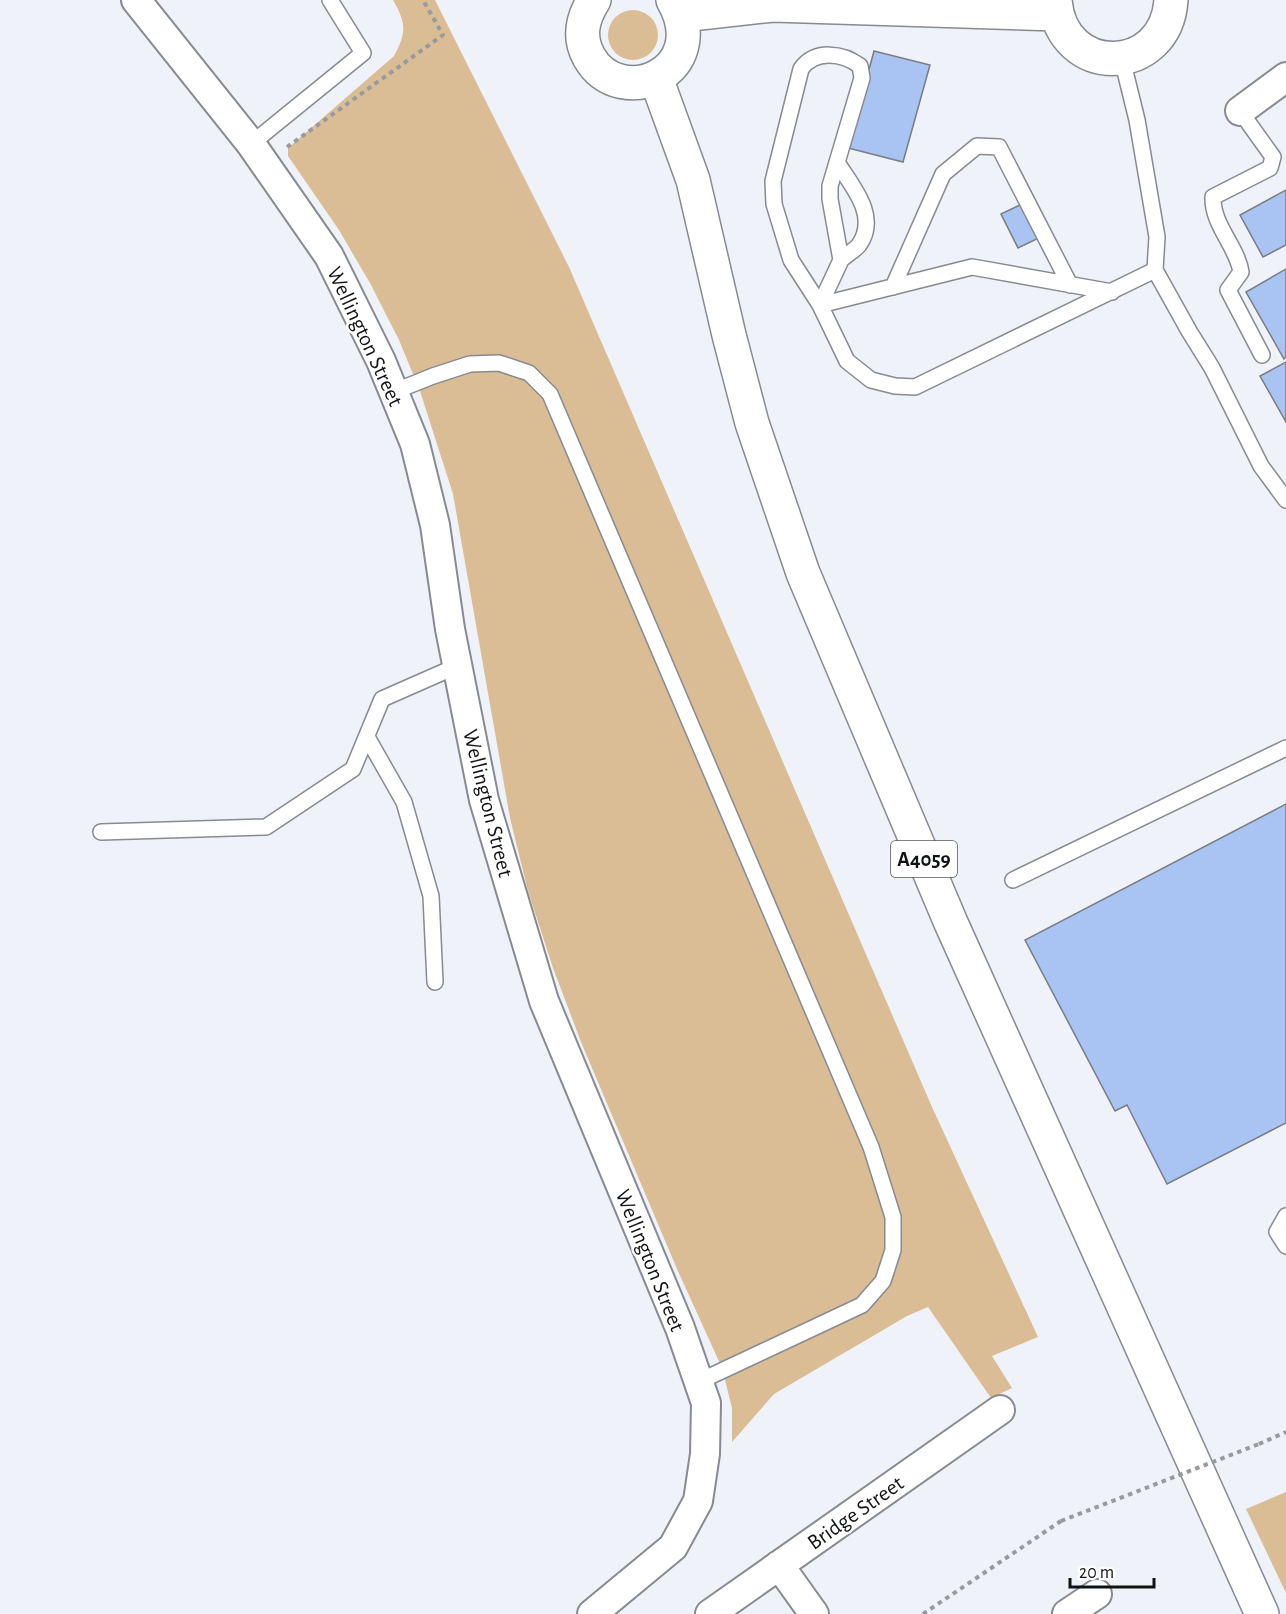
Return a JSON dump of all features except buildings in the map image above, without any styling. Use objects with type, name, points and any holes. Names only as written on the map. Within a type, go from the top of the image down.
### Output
[{"type":"main road","points":[[594,0],[586,14],[582,31],[585,48],[593,63],[606,75],[622,82],[640,83],[656,78],[669,69],[678,58],[685,29],[677,7],[773,5],[1055,7],[1063,32],[1076,46],[1099,58],[1122,59],[1149,46],[1162,32],[1170,14],[1171,0]]},
{"type":"main road","name":"A4059","points":[[656,78],[693,180],[752,423],[803,573],[951,923],[1262,1614]]},
{"type":"street","name":"Wellington Street","points":[[136,0],[258,153],[328,255],[381,361],[415,444],[435,525],[450,629],[484,800],[544,1001],[680,1328],[706,1403],[705,1454],[698,1501],[673,1546],[592,1614]]},
{"type":"street","points":[[1240,111],[1286,76]]},
{"type":"street","name":"Bridge Street","points":[[710,1614],[1000,1410]]},
{"type":"street","points":[[779,1565],[814,1614]]},
{"type":"street","points":[[1067,1614],[1097,1594]]},
{"type":"lane","points":[[258,153],[363,53],[330,0]]},
{"type":"lane","points":[[841,260],[830,199],[830,186],[862,78],[860,66],[850,58],[834,55],[816,57],[806,61],[801,69],[773,182],[774,204],[791,260],[820,305],[847,362],[871,380],[895,386],[915,387],[1155,270]]},
{"type":"lane","points":[[1122,59],[1137,120],[1157,237],[1155,270],[1212,368],[1261,466],[1286,500]]},
{"type":"lane","points":[[1240,111],[1273,157],[1269,168],[1212,197],[1212,208],[1239,260],[1241,272],[1228,290],[1262,355]]},
{"type":"lane","points":[[893,287],[943,174],[977,146],[999,147],[1070,285]]},
{"type":"lane","points":[[820,305],[841,260],[859,245],[867,227],[866,214],[857,194],[838,164]]},
{"type":"lane","points":[[820,305],[972,267],[1112,292]]},
{"type":"lane","points":[[393,392],[470,364],[499,363],[529,373],[550,394],[871,1147],[885,1185],[893,1217],[893,1250],[883,1281],[861,1305],[698,1382]]},
{"type":"lane","points":[[101,832],[266,827],[353,769],[382,699],[458,666]]},
{"type":"lane","points":[[366,737],[404,802],[431,896],[435,982]]},
{"type":"lane","points":[[1012,880],[1286,748]]},
{"type":"lane","points":[[1286,1216],[1277,1232],[1286,1245]]},
{"type":"path","points":[[258,153],[443,35],[423,0]]},
{"type":"path","points":[[923,1614],[1060,1521],[1286,1432]]},
{"type":"shaded area","points":[[393,0],[435,0],[569,267],[932,1107],[1038,1337],[992,1356],[1012,1388],[991,1398],[928,1307],[907,1316],[774,1394],[732,1442],[732,1408],[722,1368],[677,1269],[581,1042],[553,968],[528,891],[510,818],[453,494],[420,391],[399,340],[371,285],[339,230],[288,156],[288,148],[394,56],[403,34],[403,28]]},
{"type":"shaded area","points":[[633,10],[647,14],[654,21],[658,35],[654,49],[647,56],[633,60],[619,56],[612,49],[608,35],[612,21],[619,14]]},
{"type":"shaded area","points":[[1286,1492],[1286,1593],[1246,1509]]}]
